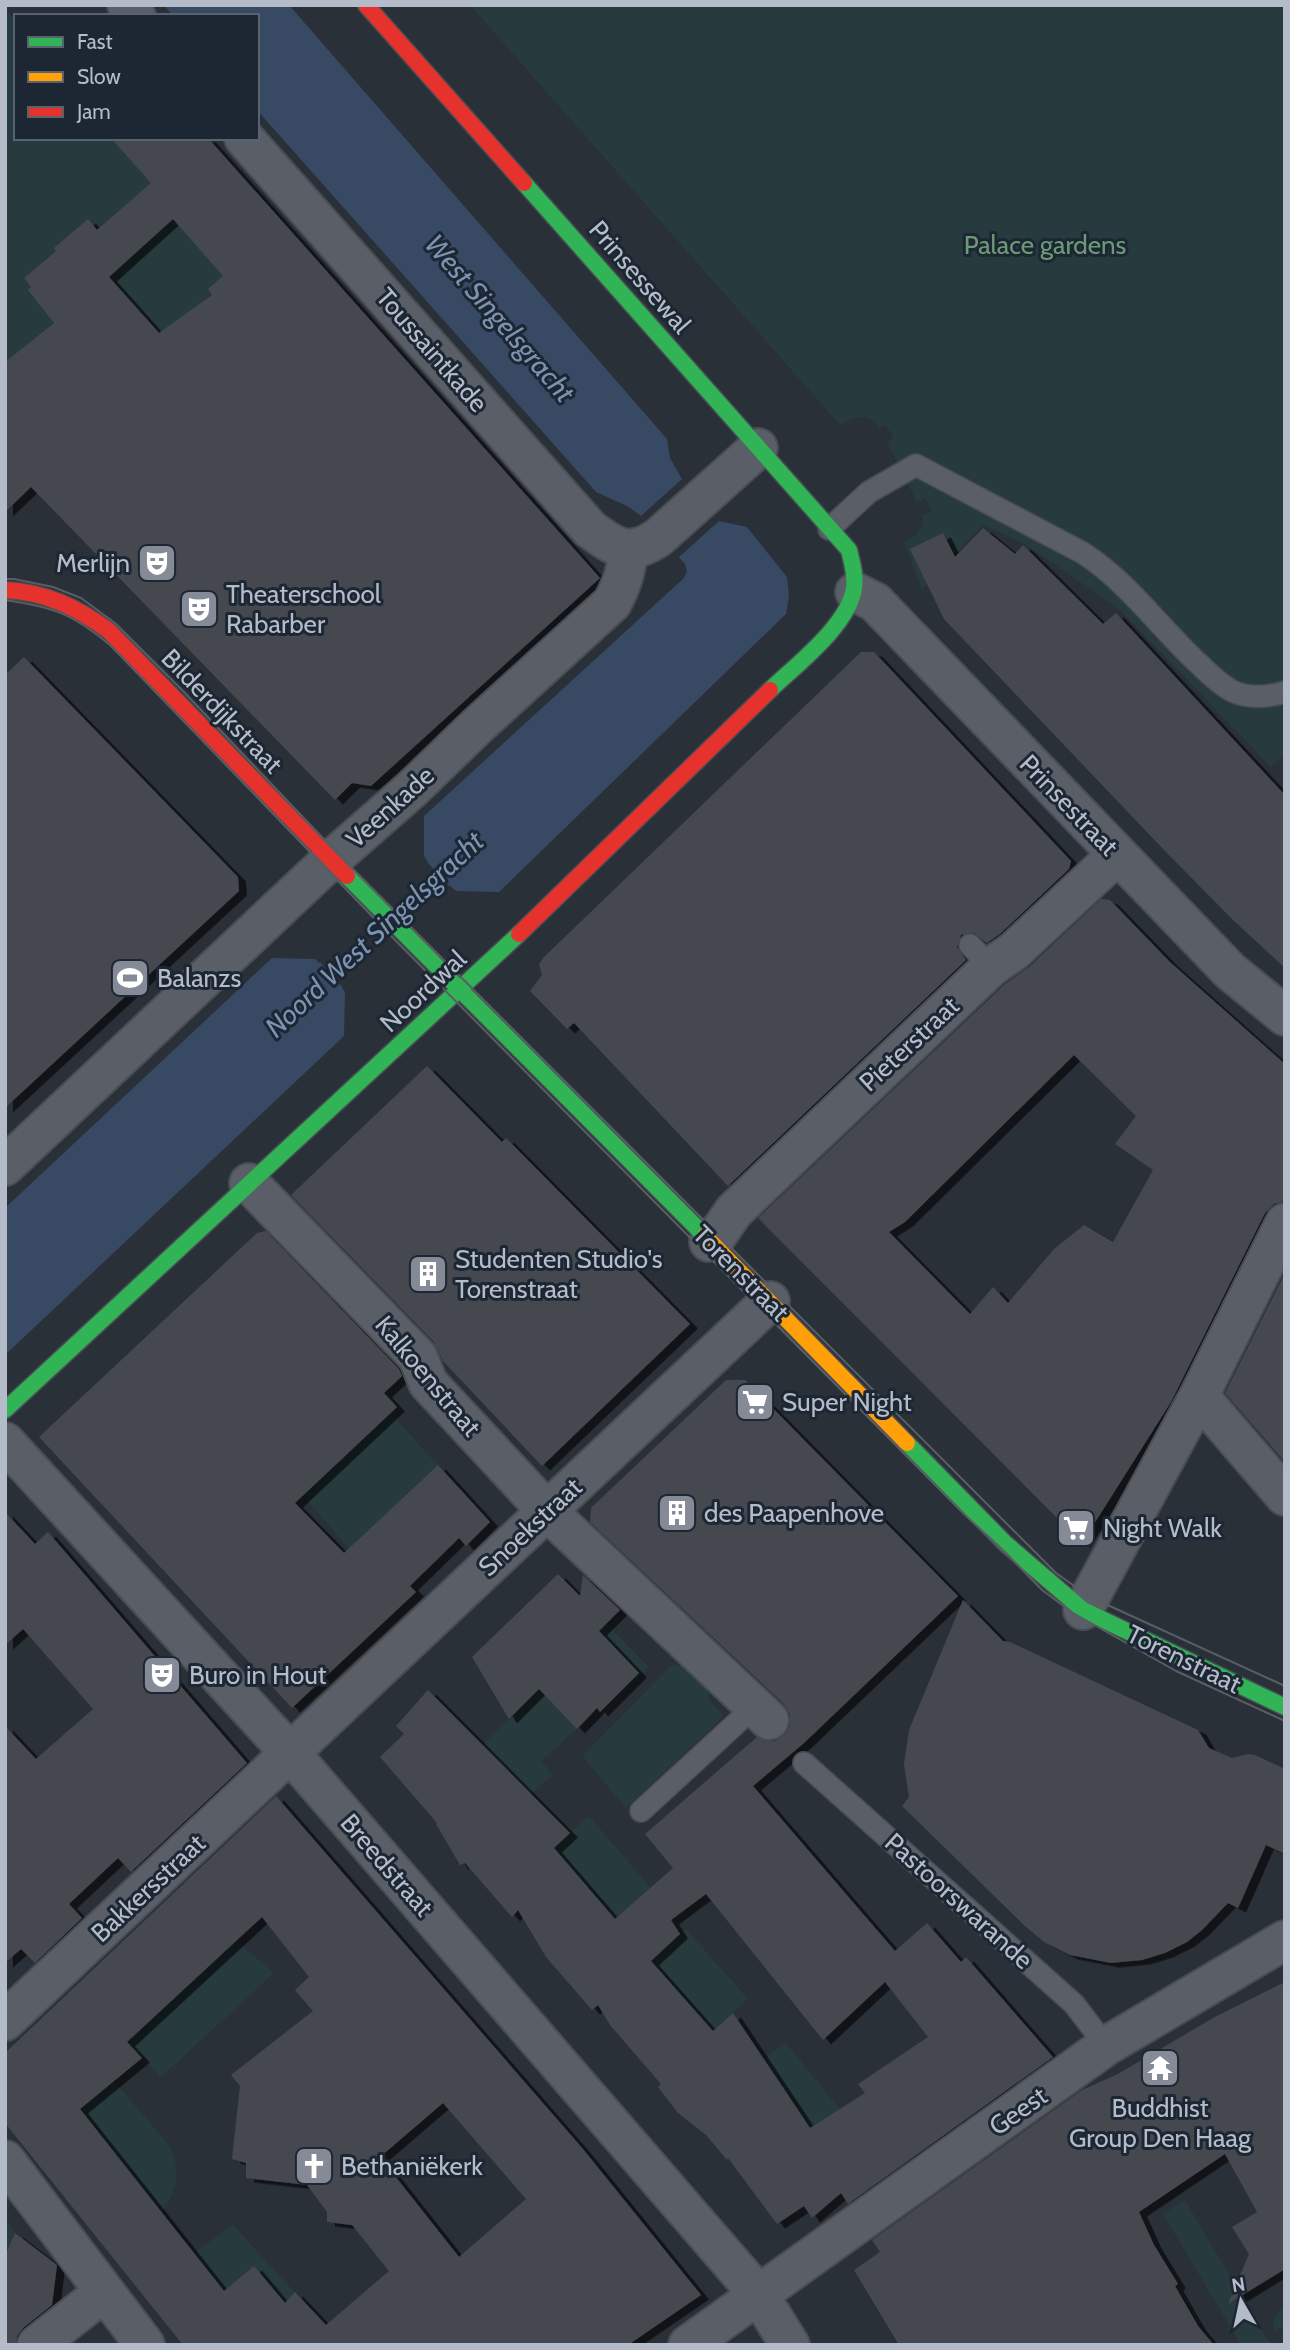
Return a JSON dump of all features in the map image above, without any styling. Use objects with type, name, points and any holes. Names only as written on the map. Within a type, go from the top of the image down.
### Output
[{"type":"street","name":"Prinsessewal","points":[[366,5],[849,550],[855,573],[855,592]]},
{"type":"street","name":"Toussaintkade","points":[[246,140],[590,529],[610,544],[643,543]]},
{"type":"street","points":[[643,543],[700,499],[758,448]]},
{"type":"street","name":"Veenkade","points":[[5,1166],[342,850],[412,789],[612,603],[622,585],[627,568],[643,543]]},
{"type":"street","name":"Bilderdijkstraat","points":[[5,590],[21,590],[61,601],[85,612],[108,630],[342,850],[379,907],[403,932]]},
{"type":"street","name":"Prinsestraat","points":[[855,592],[875,602],[1230,971],[1285,1016]]},
{"type":"street","name":"Noordwal","points":[[5,1410],[461,989],[818,644],[845,611],[855,592]]},
{"type":"street","name":"Pieterstraat","points":[[709,1242],[734,1211],[981,956],[1014,951],[1117,855]]},
{"type":"street","name":"Torenstraat","points":[[403,932],[770,1301],[1005,1543],[1083,1610],[1285,1707]]},
{"type":"street","name":"Kalkoenstraat","points":[[249,1183],[418,1357],[428,1383],[547,1511]]},
{"type":"street","points":[[1083,1610],[1202,1389],[1285,1223]]},
{"type":"street","name":"Snoekstraat","points":[[291,1754],[770,1301]]},
{"type":"street","points":[[1202,1389],[1285,1496]]},
{"type":"street","name":"Breedstraat","points":[[5,1442],[291,1754],[760,2295],[790,2345]]},
{"type":"street","points":[[547,1511],[762,1713]]},
{"type":"street","name":"Bakkersstraat","points":[[5,2021],[291,1754]]},
{"type":"street","name":"Geest","points":[[688,2345],[1107,2046],[1285,1940]]},
{"type":"street","points":[[5,2160],[145,2345]]},
{"type":"street","points":[[37,2345],[104,2292]]},
{"type":"lane","points":[[829,529],[869,492],[916,465],[1103,565],[1189,655],[1234,692],[1256,697],[1285,692]]},
{"type":"lane","points":[[641,1811],[762,1713]]},
{"type":"lane","name":"Pastoorswarande","points":[[804,1763],[1074,2004],[1107,2046]]},
{"type":"green space","name":"Palace gardens","points":[[470,5],[1285,5],[1285,754],[1271,767],[1118,608],[1023,543],[983,525],[922,590],[904,541],[915,536],[923,525],[922,516],[932,511],[925,498],[917,502],[887,442],[893,438],[886,425],[880,428],[871,420],[861,417],[840,425]]},
{"type":"green space","points":[[5,8],[14,18],[14,140],[123,140],[238,269],[142,352],[51,255],[24,278],[54,322],[5,362]]},
{"type":"green space","points":[[390,1413],[438,1465],[349,1548],[303,1496]]},
{"type":"green space","points":[[607,1624],[649,1667],[620,1696],[578,1653]]},
{"type":"green space","points":[[672,1665],[689,1666],[708,1685],[709,1699],[724,1716],[626,1808],[582,1756]]},
{"type":"green space","points":[[546,1684],[577,1729],[541,1761],[553,1775],[518,1805],[491,1775],[502,1764],[483,1744]]},
{"type":"green space","points":[[589,1816],[651,1888],[615,1919],[554,1848]]},
{"type":"green space","points":[[686,1929],[748,1999],[713,2031],[651,1961]]},
{"type":"green space","points":[[236,1941],[274,1973],[161,2077],[127,2042]]},
{"type":"green space","points":[[785,2042],[840,2109],[811,2128],[794,2104],[748,2072]]},
{"type":"green space","points":[[35,2053],[105,2071],[169,2145],[175,2163],[176,2180],[172,2196],[162,2212]]},
{"type":"green space","points":[[1185,2200],[1271,2345],[1241,2345],[1163,2214]]},
{"type":"green space","points":[[5,2216],[16,2236],[12,2247],[5,2252]]},
{"type":"green space","points":[[233,2225],[343,2345],[265,2345],[194,2253]]},
{"type":"green space","points":[[1285,2307],[1285,2325],[1274,2331],[1275,2317]]},
{"type":"water","points":[[164,5],[289,5],[667,439],[670,458],[682,479],[719,521],[747,527],[787,577],[789,596],[786,614],[499,892],[456,891],[450,886],[342,988],[345,992],[344,1036],[5,1355],[5,1208],[272,958],[315,959],[319,963],[428,862],[424,856],[424,816],[684,578],[687,571],[685,564],[641,516],[629,507],[596,492],[259,112],[259,14],[171,14]]},
{"type":"pier","points":[[682,479],[719,521],[678,558],[641,516]]},
{"type":"pier","points":[[427,862],[451,888],[343,988],[320,962]]},
{"type":"building","points":[[113,140],[210,140],[600,578],[371,786],[352,783],[335,800],[31,487],[5,512],[5,362],[54,323],[28,290],[31,287],[24,278],[88,219],[97,230],[151,183]],"holes":[[[173,219],[223,276],[208,289],[212,295],[159,333],[109,277]]]},
{"type":"building","points":[[983,528],[1015,554],[1023,545],[1103,624],[1116,613],[1285,795],[1285,968],[1165,851],[944,619],[910,549],[943,533],[955,557]]},
{"type":"building","points":[[861,652],[874,652],[1071,861],[1069,869],[987,943],[974,933],[961,935],[957,947],[966,960],[728,1186],[574,1023],[567,1029],[530,991],[542,975],[539,964],[544,957]]},
{"type":"building","points":[[24,657],[238,877],[239,891],[5,1108],[5,675]]},
{"type":"building","points":[[1101,899],[1110,900],[1170,962],[1285,1064],[1285,1201],[1274,1204],[1265,1213],[1171,1402],[1082,1543],[758,1218],[1005,984],[1029,967]],"holes":[[[1074,1055],[1136,1116],[1115,1144],[1153,1170],[1113,1242],[1084,1225],[1054,1249],[1008,1303],[993,1287],[970,1314],[889,1232],[905,1222]]]},
{"type":"building","name":"Studenten Studio's Torenstraat","points":[[427,1066],[502,1142],[506,1138],[690,1324],[542,1466],[443,1361],[434,1342],[291,1195]]},
{"type":"building","points":[[266,1231],[399,1369],[402,1376],[384,1393],[397,1407],[295,1503],[344,1553],[438,1465],[490,1522],[466,1546],[459,1538],[410,1586],[416,1592],[292,1708],[39,1437],[257,1233]]},
{"type":"building","points":[[1285,1273],[1285,1462],[1225,1393]]},
{"type":"building","points":[[726,1380],[745,1380],[958,1596],[804,1743],[753,1786],[895,1951],[927,1923],[961,1962],[966,1957],[1053,2057],[848,2204],[841,2193],[812,2218],[804,2206],[777,2224],[728,2158],[727,2160],[706,2135],[678,2113],[658,2087],[661,2084],[610,2025],[598,2005],[592,2010],[546,1957],[518,1910],[512,1917],[465,1863],[460,1865],[437,1823],[380,1757],[404,1734],[396,1726],[428,1690],[570,1833],[554,1848],[615,1919],[673,1868],[645,1834],[757,1737],[765,1741],[775,1741],[784,1735],[790,1726],[790,1714],[784,1704],[590,1522],[591,1508]],"holes":[[[706,1894],[823,2040],[885,1982],[928,2037],[858,2084],[865,2093],[810,2128],[733,2013],[713,2031],[651,1961],[680,1934],[671,1920]]]},
{"type":"building","points":[[5,1512],[35,1544],[48,1532],[247,1763],[131,1872],[118,1858],[69,1904],[82,1918],[35,1963],[21,1949],[5,1963],[5,1726],[36,1759],[93,1709],[23,1629],[5,1645]]},
{"type":"building","points":[[558,1574],[580,1596],[583,1575],[620,1610],[599,1631],[639,1673],[600,1712],[597,1708],[577,1729],[539,1689],[509,1719],[472,1657]]},
{"type":"building","points":[[963,1600],[1003,1641],[1198,1730],[1209,1748],[1232,1758],[1255,1755],[1285,1769],[1285,1854],[1266,1845],[1238,1908],[1228,1903],[1187,1942],[1142,1960],[1111,1963],[1070,1955],[1044,1942],[1025,1926],[902,1806],[909,1797],[904,1764],[909,1730]]},
{"type":"building","points":[[276,1796],[583,2149],[701,2295],[628,2345],[183,2345],[5,2123],[5,2053]],"holes":[[[262,1917],[309,1977],[295,1990],[313,2011],[231,2075],[240,2086],[232,2159],[246,2163],[246,2178],[307,2185],[327,2212],[327,2222],[352,2225],[389,2271],[326,2325],[295,2292],[285,2303],[254,2266],[224,2291],[80,2109],[142,2058],[127,2042]],[[443,2103],[526,2199],[459,2257],[380,2157]]]},
{"type":"building","points":[[1285,1982],[1285,2269],[1228,2304],[1249,2254],[1232,2227],[1257,2212],[1225,2154],[1139,2212],[1154,2245],[1178,2284],[1175,2286],[1198,2326],[1214,2345],[899,2345],[854,2270],[880,2252],[872,2240],[1082,2090],[1118,2074],[1213,2018]]},
{"type":"building","points":[[15,2233],[57,2265],[52,2305],[23,2328],[17,2336],[16,2345],[5,2345],[5,2256]]},
{"type":"tram line","points":[[5,579],[53,587],[81,598],[115,623],[338,854],[1056,1573],[1090,1597],[1285,1686]]},
{"type":"tram line","points":[[5,600],[50,609],[74,619],[111,646],[395,940],[1042,1590],[1073,1613],[1176,1671],[1285,1721]]},
{"type":"traffic: fast","points":[[524,183],[849,550],[854,583],[850,602],[820,644],[770,690]]},
{"type":"traffic: fast","points":[[347,876],[705,1236]]},
{"type":"traffic: fast","points":[[5,1410],[519,934]]},
{"type":"traffic: fast","points":[[907,1443],[1005,1543],[1083,1610],[1285,1707]]},
{"type":"traffic: slow","points":[[705,1236],[907,1443]]},
{"type":"traffic: jam","points":[[366,5],[524,183]]},
{"type":"traffic: jam","points":[[5,590],[34,594],[60,602],[109,631],[347,876]]},
{"type":"traffic: jam","points":[[519,934],[770,690]]},
{"type":"place","name":"Merlijn","points":[[157,563]]},
{"type":"place","name":"Theaterschool Rabarber","points":[[199,609]]},
{"type":"place","name":"Balanzs","points":[[130,978]]},
{"type":"place","name":"Studenten Studio's Torenstraat","points":[[428,1274]]},
{"type":"place","name":"Super Night","points":[[755,1402]]},
{"type":"place","name":"des Paapenhove","points":[[677,1513]]},
{"type":"place","name":"Night Walk","points":[[1076,1528]]},
{"type":"place","name":"Buro in Hout","points":[[162,1675]]},
{"type":"place","name":"Buddhist Group Den Haag","points":[[1160,2068]]},
{"type":"place","name":"Bethaniëkerk","points":[[314,2166]]},
{"type":"water label","name":"West Singelsgracht","points":[[500,318]]},
{"type":"water label","name":"Noord West Singelsgracht","points":[[374,934]]}]
